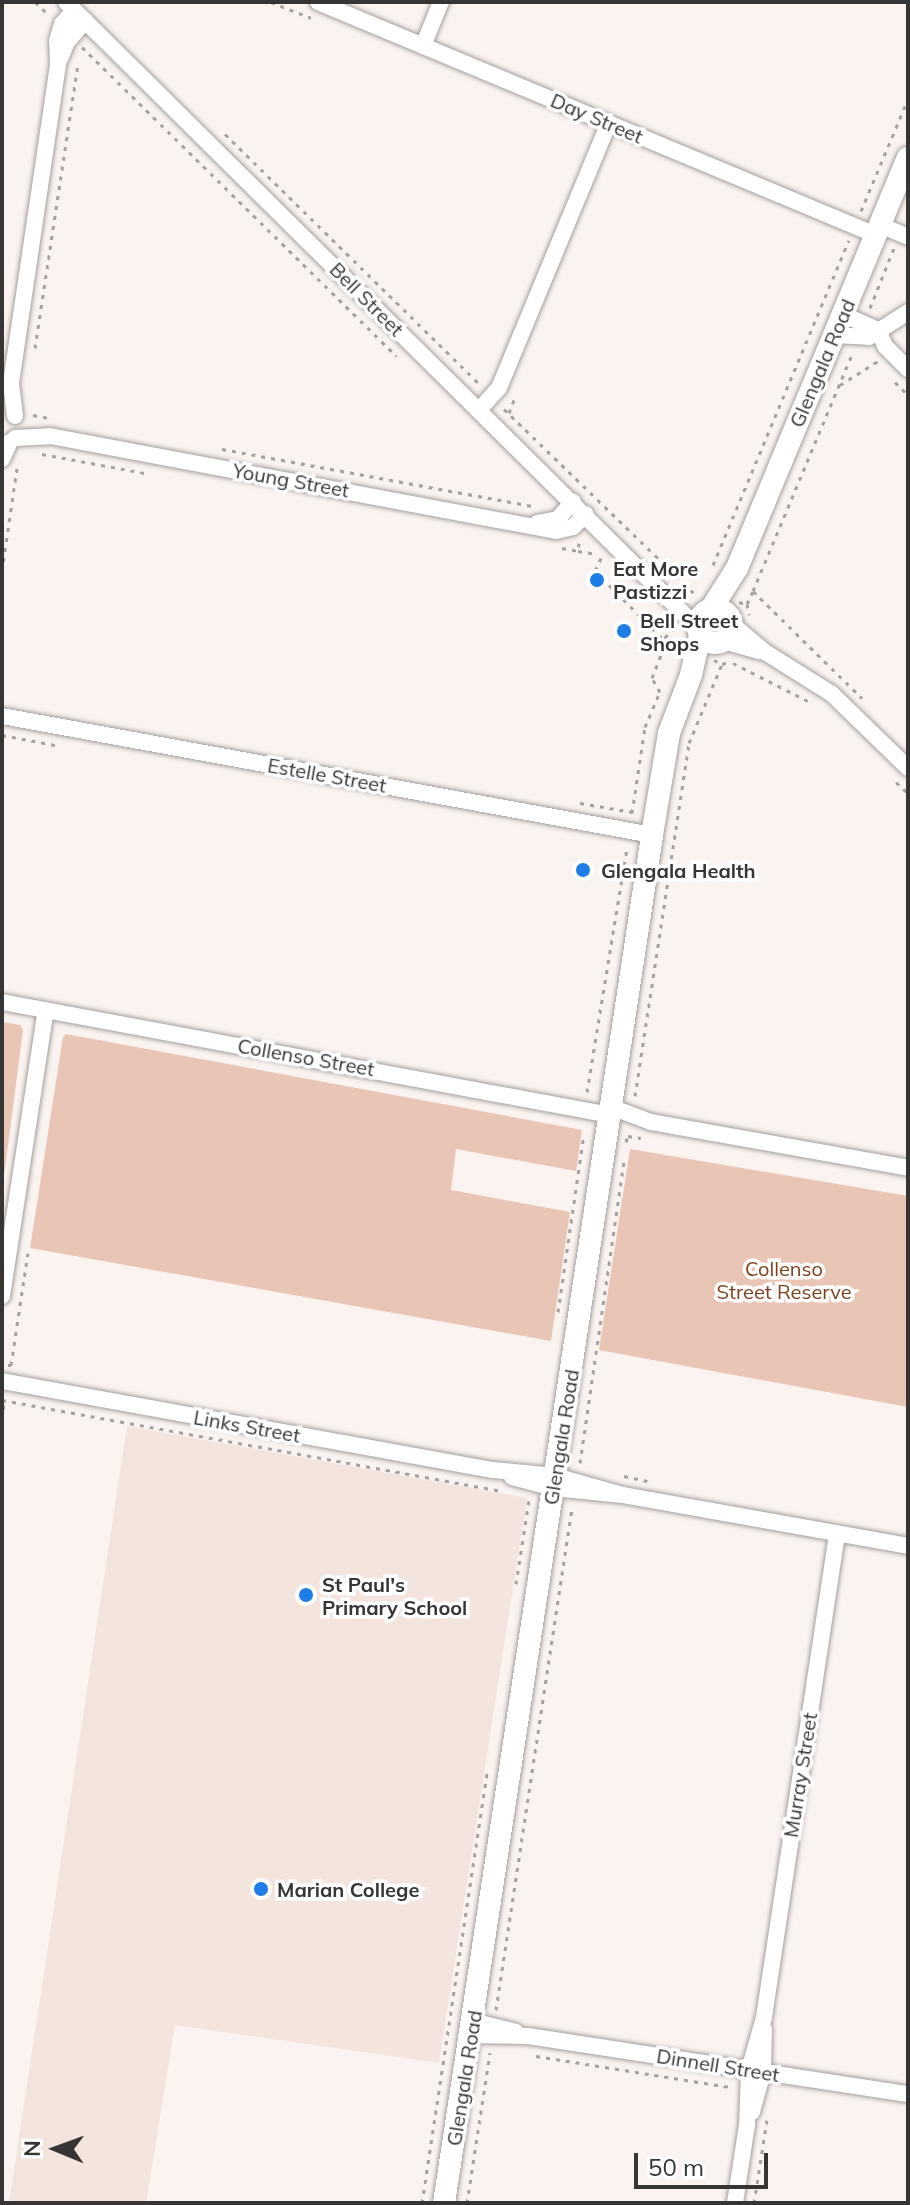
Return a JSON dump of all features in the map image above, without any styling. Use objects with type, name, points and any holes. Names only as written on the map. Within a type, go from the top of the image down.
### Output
[{"type":"street","name":"Day Street","points":[[318,2],[609,123],[884,231]]},
{"type":"street","points":[[423,46],[441,2]]},
{"type":"street","points":[[10,431],[11,383],[58,64],[57,41],[62,24],[75,11]]},
{"type":"street","points":[[58,64],[75,11]]},
{"type":"street","name":"Bell Street","points":[[75,11],[669,595],[832,694],[908,768]]},
{"type":"street","points":[[479,410],[609,123]]},
{"type":"street","name":"Glengala Road","points":[[444,2203],[554,1482],[620,1119],[641,833],[669,733],[691,675],[717,625],[737,568],[842,314],[884,231],[908,158]]},
{"type":"street","points":[[833,335],[866,332],[908,312]]},
{"type":"street","points":[[842,314],[908,369]]},
{"type":"street","name":"Young Street","points":[[10,431],[531,524],[568,521]]},
{"type":"street","points":[[568,521],[573,501]]},
{"type":"street","points":[[568,521],[586,514]]},
{"type":"street","name":"Estelle Street","points":[[2,716],[641,833]]},
{"type":"street","name":"Collenso Street","points":[[2,1002],[620,1119],[908,1168]]},
{"type":"street","points":[[2,1296],[46,1010]]},
{"type":"street","name":"Links Street","points":[[2,1381],[908,1546]]},
{"type":"street","name":"Murray Street","points":[[735,2203],[837,1534]]},
{"type":"street","name":"Dinnell Street","points":[[471,2028],[908,2094]]},
{"type":"path","points":[[35,2],[62,24]]},
{"type":"path","points":[[271,2],[314,20]]},
{"type":"path","points":[[34,353],[80,45],[399,358]]},
{"type":"path","points":[[665,641],[717,625],[753,591],[839,386],[866,332],[908,99]]},
{"type":"path","points":[[217,125],[694,593],[706,590],[733,663],[821,708]]},
{"type":"path","points":[[620,1119],[689,743],[717,625],[884,231]]},
{"type":"path","points":[[839,386],[892,353]]},
{"type":"path","points":[[486,392],[487,372]]},
{"type":"path","points":[[2,571],[19,458],[10,431],[49,418]]},
{"type":"path","points":[[217,448],[554,509],[578,534],[578,551],[603,555],[595,571],[665,641]]},
{"type":"path","points":[[753,591],[864,699]]},
{"type":"path","points":[[665,641],[717,625]]},
{"type":"path","points":[[717,625],[733,663]]},
{"type":"path","points":[[587,1092],[641,833],[645,727],[660,692],[652,678],[665,641]]},
{"type":"path","points":[[886,772],[908,793]]},
{"type":"path","points":[[556,1322],[584,1134]]},
{"type":"path","points":[[580,1463],[625,1157]]},
{"type":"path","points":[[2,1419],[5,1401]]},
{"type":"path","points":[[515,1595],[529,1496]]},
{"type":"path","points":[[495,2013],[572,1504]]},
{"type":"path","points":[[422,2203],[489,1765]]},
{"type":"path","points":[[467,2203],[491,2049]]},
{"type":"shaded area","points":[[127,1426],[527,1498],[439,2063],[175,2025],[146,2203],[9,2203]]},
{"type":"green space","points":[[2,1022],[20,1025],[23,1030],[2,1191]]},
{"type":"green space","points":[[66,1034],[582,1130],[576,1171],[456,1149],[451,1190],[570,1212],[551,1341],[30,1248],[63,1037]]},
{"type":"green space","name":"Collenso Street Reserve","points":[[630,1149],[908,1196],[908,1407],[599,1350]]},
{"type":"place","name":"Eat More Pastizzi","points":[[597,580]]},
{"type":"place","name":"Bell Street Shops","points":[[624,631]]},
{"type":"place","name":"Glengala Health","points":[[583,870]]},
{"type":"place","name":"St Paul's Primary School","points":[[306,1595]]},
{"type":"place","name":"Marian College","points":[[261,1889]]}]
